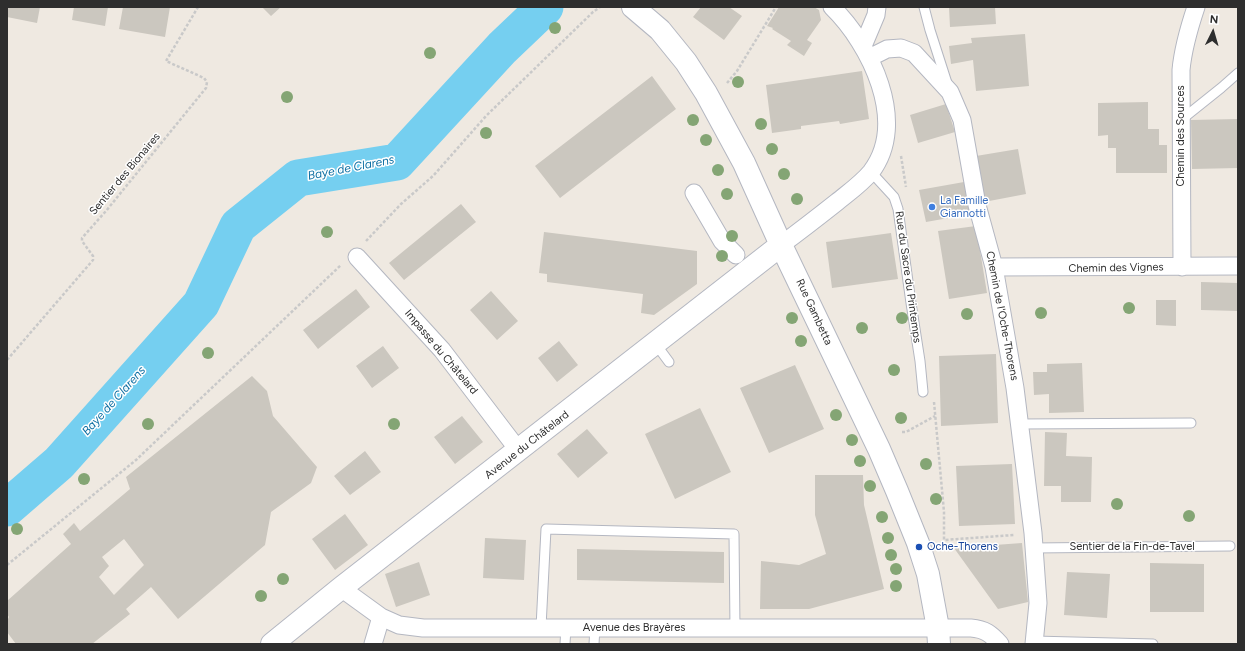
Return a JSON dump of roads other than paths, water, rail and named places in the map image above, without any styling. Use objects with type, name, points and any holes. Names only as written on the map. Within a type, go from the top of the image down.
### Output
[{"type":"main road","name":"Rue Gambetta","points":[[633,7],[660,30],[686,62],[706,93],[744,163],[781,245],[870,430],[897,491],[918,543],[928,574],[939,636]]},
{"type":"main road","name":"Avenue du Châtelard","points":[[272,644],[781,245]]},
{"type":"street","points":[[781,245],[857,186],[877,162],[886,135],[886,119],[878,78],[866,52],[852,29],[832,7]]},
{"type":"street","points":[[866,52],[877,7]]},
{"type":"street","name":"Chemin des Sources","points":[[1182,267],[1180,70],[1188,30],[1196,7]]},
{"type":"street","name":"Chemin de l'Oche-Thorens","points":[[866,52],[901,48],[914,54],[950,92],[962,120],[977,205],[994,268],[1020,424],[1034,548],[1038,603],[1034,642]]},
{"type":"street","points":[[694,193],[722,241],[736,255]]},
{"type":"street","name":"Impasse du Châtelard","points":[[354,255],[442,350],[520,451]]},
{"type":"street","name":"Chemin des Vignes","points":[[994,268],[1238,266]]},
{"type":"street","name":"Avenue des Brayères","points":[[342,588],[381,618],[399,625],[423,628],[541,627],[566,636],[595,636],[735,629],[939,636],[982,629],[1000,644]]},
{"type":"street","points":[[373,644],[381,618]]},
{"type":"lane","points":[[924,7],[950,92]]},
{"type":"lane","points":[[1180,120],[1238,73]]},
{"type":"lane","name":"Rue du Sacre du Printemps","points":[[870,172],[894,197],[898,209],[923,392]]},
{"type":"lane","points":[[655,343],[669,362]]},
{"type":"lane","points":[[1020,424],[1191,422]]},
{"type":"lane","points":[[541,627],[546,529],[734,534],[735,629]]},
{"type":"lane","name":"Sentier de la Fin-de-Tavel","points":[[1034,548],[1230,546]]},
{"type":"lane","points":[[1034,642],[1153,644]]},
{"type":"waterway","name":"Baye de Clarens","points":[[7,508],[59,463],[201,304],[238,226],[298,178],[397,162],[502,48],[545,7]]},
{"type":"place","name":"La Famille Giannotti","points":[[932,207]]},
{"type":"place","name":"Oche-Thorens","points":[[919,547]]}]
